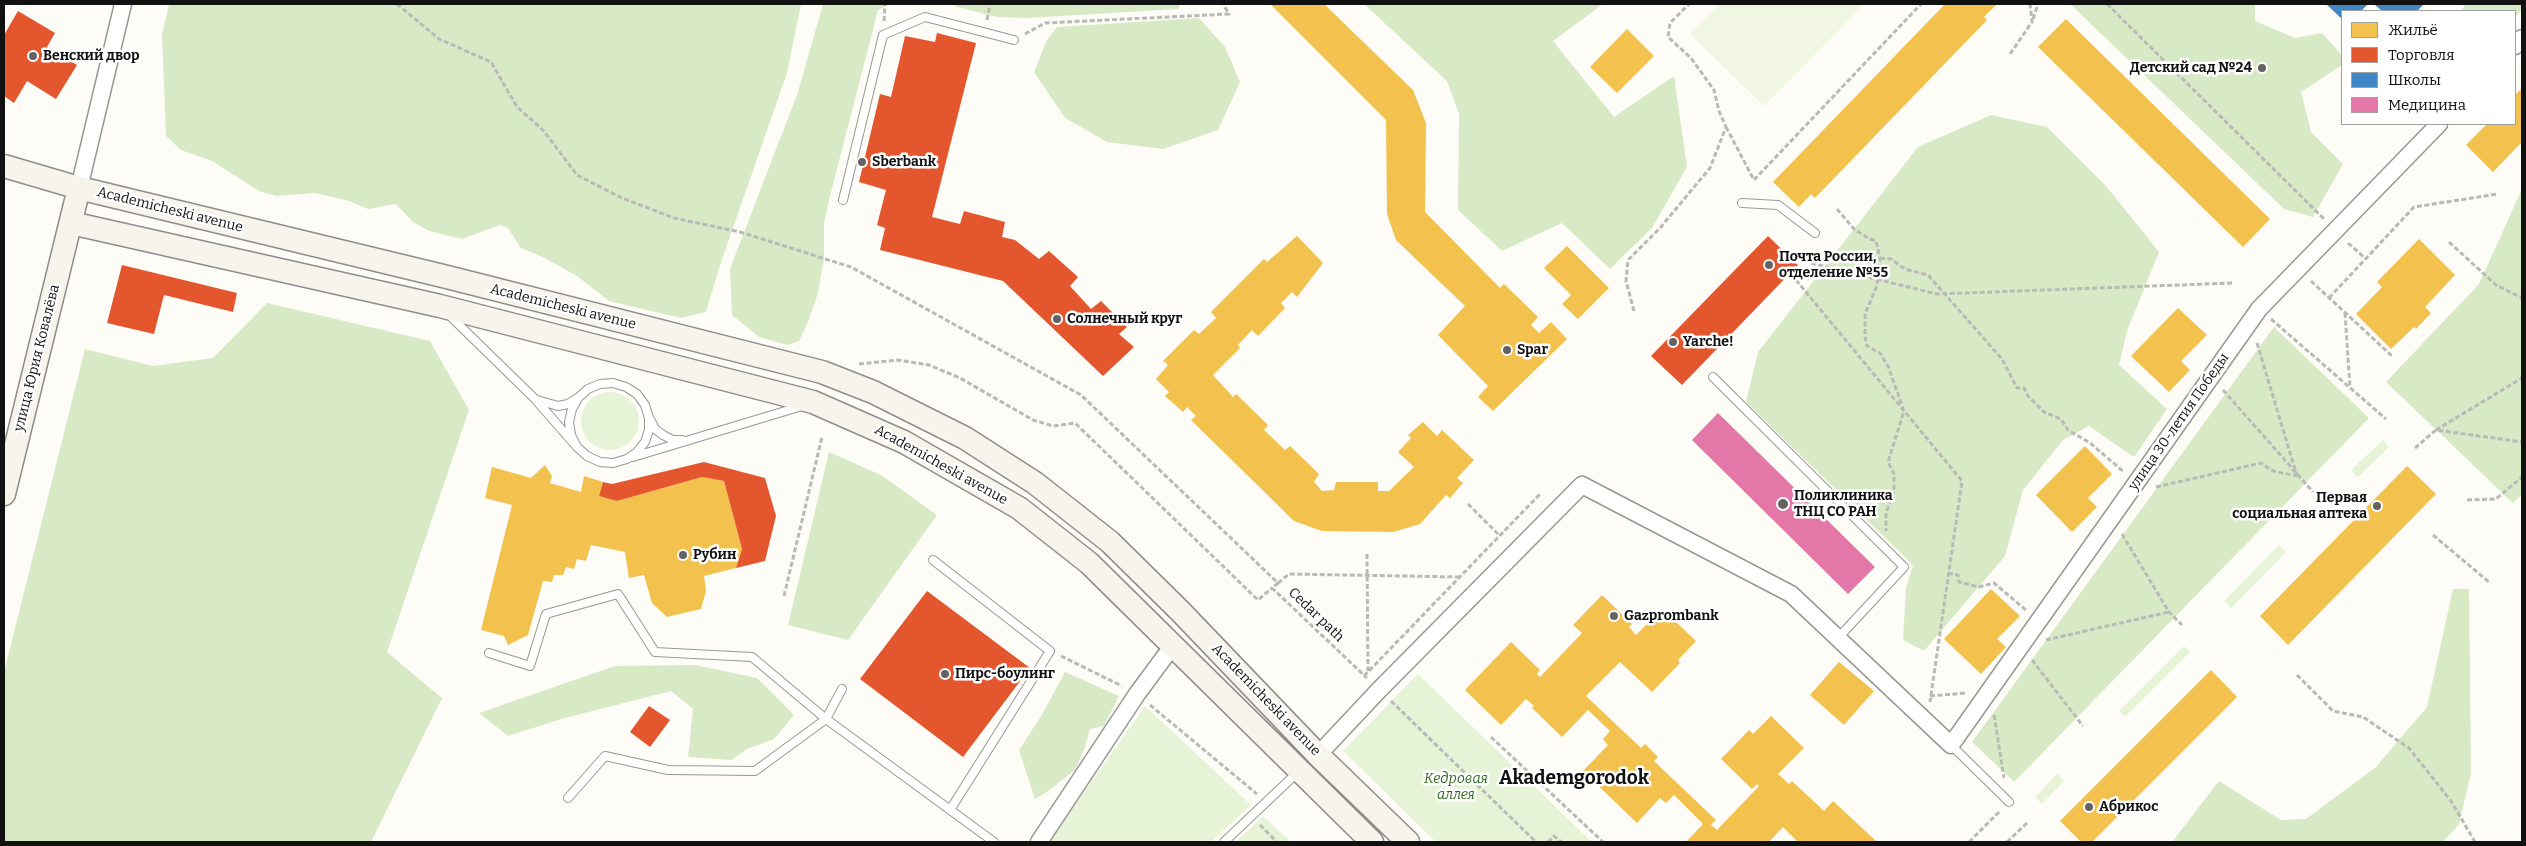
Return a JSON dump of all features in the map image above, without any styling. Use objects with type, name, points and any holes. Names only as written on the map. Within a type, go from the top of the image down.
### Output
[{"type":"main road","points":[[4,166],[79,188]]},
{"type":"main road","name":"Academicheski avenue","points":[[1372,842],[1174,644],[1089,563],[1019,508],[904,442],[813,402],[440,306],[71,222],[79,188],[447,277],[822,372],[873,392],[965,438],[1035,483],[1110,542],[1181,612],[1318,755],[1408,842]]},
{"type":"main road","name":"улица Юрия Ковалёва","points":[[4,494],[71,222]]},
{"type":"main road","points":[[440,306],[447,277]]},
{"type":"main road","points":[[813,402],[822,372]]},
{"type":"main road","points":[[1299,770],[1318,755]]},
{"type":"street","points":[[79,188],[122,4]]},
{"type":"street","name":"улица 30-летия Победы","points":[[1951,745],[2255,314],[2297,268],[2438,125]]},
{"type":"street","points":[[1318,755],[1379,690],[1582,485],[1791,594],[1951,745]]},
{"type":"street","points":[[1039,842],[1137,694],[1174,644]]},
{"type":"lane","points":[[843,200],[883,35],[924,17],[1014,40]]},
{"type":"lane","points":[[1742,203],[1778,205],[1815,233]]},
{"type":"lane","points":[[440,306],[535,399],[577,447],[587,456],[600,462],[613,463],[813,402]]},
{"type":"lane","points":[[1712,377],[1904,567],[1838,638]]},
{"type":"lane","points":[[535,399],[558,406],[568,404],[588,389],[600,384],[620,385],[637,394],[645,405],[655,429],[673,440],[686,441]]},
{"type":"lane","points":[[577,447],[571,435],[569,422],[578,398]]},
{"type":"lane","points":[[627,459],[637,452],[645,442],[649,430],[649,418]]},
{"type":"lane","points":[[932,560],[1050,651],[950,810]]},
{"type":"lane","points":[[489,653],[530,666],[546,614],[618,594],[655,652],[752,657],[826,719],[994,842]]},
{"type":"lane","points":[[568,798],[605,756],[668,770],[755,771],[826,719],[842,690]]},
{"type":"lane","points":[[1951,745],[2008,802]]},
{"type":"lane","points":[[1224,842],[1299,770]]},
{"type":"path","name":"Cedar path","points":[[397,4],[439,39],[491,62],[517,107],[543,130],[578,174],[622,198],[674,218],[740,232],[851,267],[1081,394],[1278,583],[1272,588],[1536,842]]},
{"type":"path","points":[[1014,40],[1044,23],[1229,14],[1223,4]]},
{"type":"path","points":[[1689,4],[1670,23],[1668,37],[1691,58],[1714,90],[1719,111],[1726,127],[1754,180],[1921,4]]},
{"type":"path","points":[[2030,4],[2032,22]]},
{"type":"path","points":[[2010,54],[2032,22],[2038,4]]},
{"type":"path","points":[[2107,4],[2328,223]]},
{"type":"path","points":[[1634,311],[1626,281],[1628,260],[1660,228],[1710,168],[1726,127]]},
{"type":"path","points":[[2329,298],[2414,207],[2498,194]]},
{"type":"path","points":[[1837,209],[1854,228],[1870,240],[1876,241],[1880,258],[1878,279],[1865,314],[1864,337],[1867,346],[1880,353],[1888,366],[1904,411],[1888,462],[1894,474],[1894,491],[1886,513],[1887,549]]},
{"type":"path","points":[[2344,239],[2366,259]]},
{"type":"path","points":[[2450,242],[2496,285],[2522,298]]},
{"type":"path","points":[[1880,258],[1891,259],[1905,269],[1928,275],[1946,293],[1970,324],[2002,359],[2017,388],[2024,388],[2028,396],[2044,412],[2061,419],[2068,430],[2090,443],[2132,488],[2261,463],[2272,470],[2297,476]]},
{"type":"path","points":[[1812,262],[1937,294],[2233,283]]},
{"type":"path","points":[[2297,268],[2392,356]]},
{"type":"path","points":[[1796,280],[1962,481],[1927,722]]},
{"type":"path","points":[[2344,312],[2350,388]]},
{"type":"path","points":[[2255,314],[2350,388],[2386,419]]},
{"type":"path","points":[[2255,314],[2297,476]]},
{"type":"path","points":[[858,364],[898,360],[928,365],[960,378],[1032,420],[1053,426],[1076,423],[1258,600],[1272,588]]},
{"type":"path","points":[[2211,376],[2313,492]]},
{"type":"path","points":[[2415,448],[2436,430],[2522,378]]},
{"type":"path","points":[[2436,430],[2522,442]]},
{"type":"path","points":[[784,596],[822,437]]},
{"type":"path","points":[[2467,500],[2496,499],[2522,477]]},
{"type":"path","points":[[1364,676],[1541,493]]},
{"type":"path","points":[[1468,504],[1500,536]]},
{"type":"path","points":[[2112,517],[2170,612],[2182,625]]},
{"type":"path","points":[[2433,535],[2490,582]]},
{"type":"path","points":[[1367,554],[1368,672]]},
{"type":"path","points":[[1948,573],[1958,575],[1959,582],[1979,586],[1994,584],[2038,621]]},
{"type":"path","points":[[1278,583],[1289,574],[1460,577]]},
{"type":"path","points":[[2083,726],[2021,646],[2170,612]]},
{"type":"path","points":[[1050,651],[1137,694],[1257,794],[1260,826],[1276,842]]},
{"type":"path","points":[[2297,675],[2334,711],[2363,717],[2409,748],[2452,801],[2475,842]]},
{"type":"path","points":[[1491,737],[1603,842]]},
{"type":"path","points":[[1969,842],[2008,802]]},
{"type":"path","points":[[2007,842],[2028,822]]},
{"type":"path","points":[[1548,842],[1554,836],[1561,842]]},
{"type":"green space","points":[[169,4],[801,4],[787,73],[720,265],[706,312],[681,318],[609,301],[577,276],[543,257],[521,248],[508,228],[500,225],[462,239],[429,231],[413,222],[396,204],[368,209],[349,201],[315,193],[276,196],[259,191],[212,161],[181,150],[166,136],[162,35]]},
{"type":"green space","points":[[823,4],[890,4],[878,10],[830,196],[824,223],[824,259],[818,293],[799,341],[787,345],[759,337],[732,315],[730,269],[798,92]]},
{"type":"green space","points":[[952,4],[1180,4],[1179,9],[1026,18],[997,17]]},
{"type":"green space","points":[[1364,4],[1603,4],[1553,41],[1614,117],[1674,76],[1687,167],[1652,228],[1610,269],[1562,223],[1502,251],[1458,210],[1459,114],[1447,81]]},
{"type":"green space","points":[[1720,4],[1865,4],[1764,106],[1690,34]]},
{"type":"green space","name":"Детский сад №24","points":[[2070,4],[2255,4],[2255,21],[2295,38],[2322,33],[2341,54],[2341,66],[2301,92],[2311,132],[2343,164],[2313,217],[2284,209]]},
{"type":"green space","points":[[2466,4],[2522,4],[2522,9],[2516,16],[2516,10],[2462,10]]},
{"type":"green space","points":[[1199,18],[1225,47],[1240,82],[1218,130],[1163,149],[1107,142],[1065,118],[1034,72],[1047,40],[1057,27]]},
{"type":"green space","points":[[1991,115],[2047,127],[2106,186],[2159,252],[2127,331],[2119,365],[2167,409],[2134,457],[2089,426],[2063,440],[2023,490],[2005,556],[1924,651],[1903,640],[1906,588],[1913,565],[1746,402],[1758,352],[1918,147]]},
{"type":"green space","points":[[2522,189],[2522,494],[2513,503],[2386,382],[2479,284]]},
{"type":"green space","points":[[267,303],[430,341],[469,410],[387,652],[442,698],[371,842],[4,842],[4,672],[85,349],[153,366],[213,358]]},
{"type":"green space","points":[[2274,327],[2369,418],[2014,782],[1972,742]]},
{"type":"green space","points":[[604,392],[616,392],[631,400],[639,415],[639,427],[631,442],[616,450],[604,450],[589,442],[581,427],[581,415],[589,400]]},
{"type":"green space","points":[[2383,440],[2389,447],[2358,477],[2351,470]]},
{"type":"green space","points":[[829,452],[881,475],[937,515],[848,640],[788,625]]},
{"type":"green space","points":[[2279,545],[2286,552],[2231,608],[2224,601]]},
{"type":"green space","points":[[2453,589],[2469,589],[2471,773],[2459,824],[2443,842],[2172,842],[2219,781],[2281,820],[2306,819],[2376,767],[2427,707]]},
{"type":"green space","points":[[2184,646],[2190,652],[2125,717],[2119,711]]},
{"type":"green space","points":[[695,665],[757,678],[794,715],[774,739],[747,749],[731,760],[688,757],[693,709],[671,691],[565,718],[508,736],[479,713],[615,666]]},
{"type":"green space","points":[[1065,672],[1119,696],[1104,726],[1090,729],[1075,770],[1035,799],[1019,750],[1043,713]]},
{"type":"green space","name":"Кедровая аллея","points":[[1418,674],[1592,842],[1436,842],[1343,751]]},
{"type":"green space","points":[[1145,706],[1251,805],[1211,842],[1049,842]]},
{"type":"green space","points":[[2057,774],[2064,781],[2042,804],[2035,797]]},
{"type":"green space","points":[[1263,816],[1291,842],[1236,842]]},
{"type":"building: Жильё","points":[[1270,4],[1324,4],[1413,90],[1426,123],[1425,212],[1500,288],[1504,284],[1538,317],[1531,325],[1539,333],[1551,322],[1567,339],[1493,411],[1478,397],[1488,386],[1438,335],[1465,306],[1396,240],[1387,214],[1386,120]]},
{"type":"building: Жильё","points":[[1945,4],[1997,4],[1984,17],[1987,20],[1815,198],[1811,194],[1799,207],[1773,182]]},
{"type":"building: Жильё","points":[[2066,19],[2270,219],[2243,247],[2038,47]]},
{"type":"building: Жильё","points":[[1627,29],[1654,56],[1617,93],[1590,67]]},
{"type":"building: Жильё","points":[[2522,88],[2522,142],[2493,172],[2466,145],[2486,125],[2516,125],[2516,94]]},
{"type":"building: Жильё","points":[[1297,236],[1323,263],[1297,297],[1292,292],[1281,303],[1285,308],[1258,336],[1252,330],[1238,345],[1240,348],[1213,375],[1233,397],[1236,394],[1268,425],[1264,430],[1285,450],[1290,446],[1319,474],[1314,482],[1322,491],[1334,490],[1336,482],[1378,482],[1378,491],[1389,491],[1414,467],[1398,452],[1411,438],[1408,435],[1423,422],[1437,436],[1442,430],[1474,460],[1457,478],[1463,483],[1450,498],[1446,495],[1420,524],[1393,532],[1322,531],[1294,521],[1191,420],[1196,416],[1187,407],[1183,412],[1165,396],[1169,392],[1156,379],[1168,365],[1163,361],[1194,330],[1199,334],[1216,318],[1211,312],[1264,259],[1267,262]]},
{"type":"building: Жильё","points":[[2419,239],[2455,275],[2425,307],[2431,313],[2416,329],[2414,327],[2391,349],[2356,314],[2382,287],[2377,282]]},
{"type":"building: Жильё","points":[[1567,246],[1609,288],[1578,319],[1562,304],[1571,295],[1544,268]]},
{"type":"building: Жильё","points":[[2178,308],[2207,335],[2181,361],[2190,370],[2169,392],[2131,356]]},
{"type":"building: Жильё","points":[[2085,446],[2112,474],[2088,498],[2097,507],[2072,532],[2036,495]]},
{"type":"building: Жильё","name":"Рубин","points":[[545,465],[552,476],[550,483],[581,492],[584,476],[603,482],[599,496],[617,501],[702,477],[724,481],[742,549],[736,568],[704,576],[706,591],[701,609],[667,617],[652,603],[644,575],[629,578],[625,552],[591,545],[586,561],[577,559],[574,569],[566,567],[563,575],[554,575],[552,582],[543,581],[528,635],[508,645],[504,636],[481,630],[512,505],[485,498],[492,467],[531,478]]},
{"type":"building: Жильё","points":[[2407,466],[2436,494],[2288,645],[2260,616]]},
{"type":"building: Жильё","points":[[1991,589],[2020,616],[1997,639],[2006,647],[1981,674],[1944,639]]},
{"type":"building: Жильё","points":[[1602,595],[1632,624],[1629,627],[1636,635],[1662,609],[1696,641],[1678,660],[1680,663],[1652,692],[1620,662],[1586,696],[1641,748],[1645,744],[1658,757],[1654,761],[1716,820],[1711,825],[1717,830],[1759,786],[1757,784],[1752,789],[1721,759],[1749,730],[1753,734],[1771,716],[1804,748],[1778,774],[1789,784],[1792,781],[1824,811],[1833,801],[1877,842],[1798,842],[1783,827],[1769,842],[1686,842],[1703,824],[1674,795],[1666,803],[1660,798],[1637,823],[1583,771],[1608,745],[1603,739],[1610,731],[1588,710],[1562,737],[1532,708],[1534,706],[1526,699],[1501,725],[1465,690],[1511,642],[1540,670],[1537,674],[1540,677],[1582,633],[1573,625]]},
{"type":"building: Жильё","points":[[1839,662],[1874,691],[1844,725],[1810,695]]},
{"type":"building: Жильё","points":[[2211,670],[2237,697],[2092,842],[2081,842],[2060,821]]},
{"type":"building: Торговля","name":"Венский двор","points":[[18,11],[55,33],[47,47],[77,65],[56,99],[27,81],[14,103],[4,96],[4,35]]},
{"type":"building: Торговля","points":[[937,33],[976,43],[932,217],[960,224],[964,211],[1005,222],[1002,237],[1015,240],[1039,259],[1049,251],[1078,277],[1070,286],[1091,309],[1101,301],[1127,327],[1119,334],[1134,347],[1103,376],[1003,281],[880,250],[885,228],[877,225],[886,190],[859,182],[880,94],[891,97],[905,36],[935,42]]},
{"type":"building: Торговля","points":[[1768,236],[1798,265],[1682,385],[1651,356]]},
{"type":"building: Торговля","points":[[122,265],[237,293],[233,312],[164,295],[154,334],[107,323]]},
{"type":"building: Торговля","points":[[704,462],[765,478],[776,516],[765,561],[736,568],[742,549],[724,481],[702,477],[617,501],[599,496],[603,482],[612,484]]},
{"type":"building: Торговля","name":"Пирс-боулинг","points":[[927,591],[1030,668],[963,757],[860,679]]},
{"type":"building: Торговля","points":[[649,706],[670,720],[650,747],[630,732]]},
{"type":"building: Школы","points":[[2326,4],[2368,4],[2362,10],[2341,10],[2341,18]]},
{"type":"building: Школы","points":[[2374,4],[2424,4],[2418,10],[2381,10]]},
{"type":"building: Медицина","name":"Поликлиника ТНЦ СО РАН","points":[[1718,413],[1875,567],[1848,594],[1692,440]]},
{"type":"place","name":"Венский двор","points":[[33,56]]},
{"type":"place","name":"Детский сад №24","points":[[2262,68]]},
{"type":"place","name":"Sberbank","points":[[862,162]]},
{"type":"place","name":"Почта России, отделение №55","points":[[1769,265]]},
{"type":"place","name":"Солнечный круг","points":[[1057,319]]},
{"type":"place","name":"Yarche!","points":[[1673,342]]},
{"type":"place","name":"Spar","points":[[1507,350]]},
{"type":"place","name":"Поликлиника ТНЦ СО РАН","points":[[1783,504]]},
{"type":"place","name":"Первая социальная аптека","points":[[2377,506]]},
{"type":"place","name":"Рубин","points":[[683,555]]},
{"type":"place","name":"Gazprombank","points":[[1614,616]]},
{"type":"place","name":"Пирс-боулинг","points":[[945,674]]},
{"type":"place","name":"Абрикос","points":[[2089,807]]},
{"type":"district","name":"Akademgorodok","points":[[1574,779]]}]
